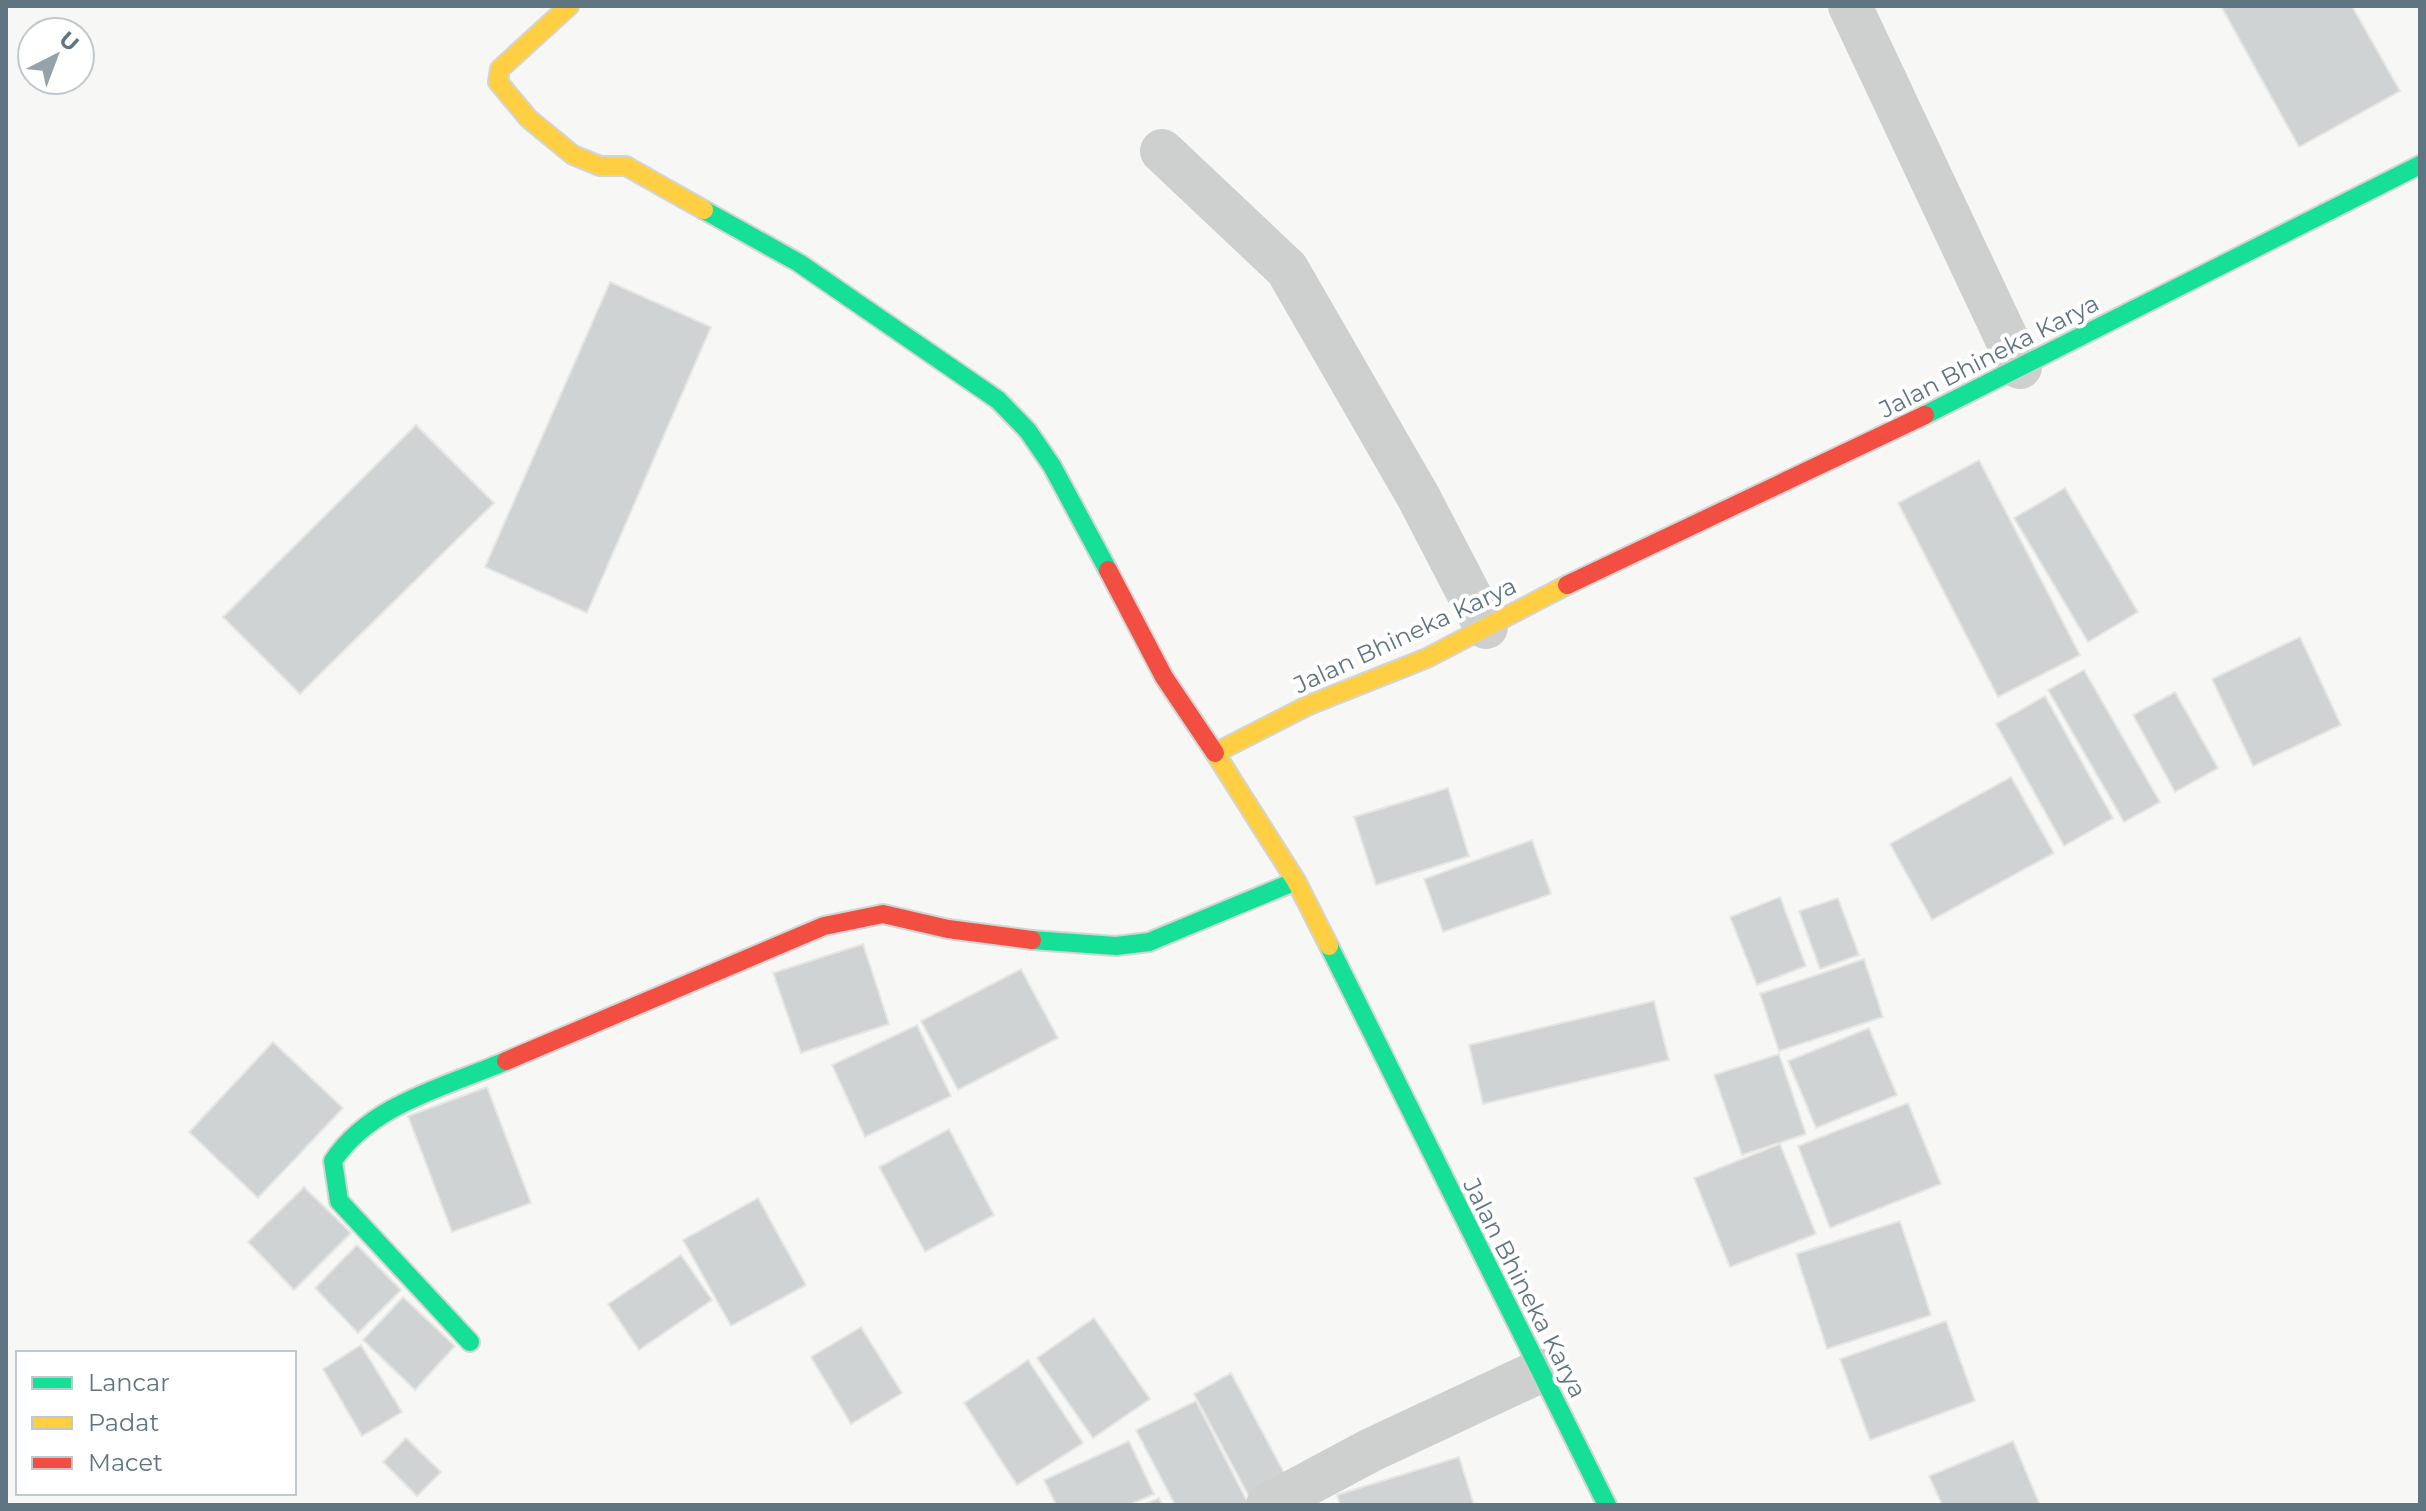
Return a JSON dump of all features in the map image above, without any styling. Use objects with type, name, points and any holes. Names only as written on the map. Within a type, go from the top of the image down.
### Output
[{"type":"street","points":[[569,6],[500,69],[498,82],[506,96],[565,149],[600,166],[626,166],[799,263],[998,400],[1017,417],[1035,438],[1064,486],[1158,666],[1193,725],[1215,753]]},
{"type":"street","points":[[1850,6],[2020,367]]},
{"type":"street","points":[[1162,151],[1287,269],[1419,498],[1486,627]]},
{"type":"street","name":"Jalan Bhineka Karya","points":[[1607,1505],[1296,881],[1215,753],[1309,705],[1427,658],[1598,569],[1829,464],[2420,165]]},
{"type":"street","points":[[470,1342],[339,1201],[333,1161],[349,1137],[378,1115],[824,926],[883,914],[948,929],[1019,939],[1127,945],[1149,942],[1181,931],[1296,881]]},
{"type":"street","points":[[1268,1505],[1371,1450],[1540,1371]]},
{"type":"building","points":[[2221,6],[2352,6],[2400,91],[2299,147]]},
{"type":"building","points":[[610,282],[711,327],[587,613],[485,567]]},
{"type":"building","points":[[416,425],[494,503],[300,694],[223,617]]},
{"type":"building","points":[[1979,460],[2080,655],[1998,697],[1898,503]]},
{"type":"building","points":[[2065,488],[2138,612],[2088,642],[2014,518]]},
{"type":"building","points":[[2300,637],[2341,725],[2253,766],[2212,679]]},
{"type":"building","points":[[2084,670],[2160,802],[2124,822],[2048,690]]},
{"type":"building","points":[[2175,692],[2218,768],[2175,792],[2133,715]]},
{"type":"building","points":[[2045,696],[2113,818],[2064,846],[1996,724]]},
{"type":"building","points":[[2011,777],[2054,853],[1932,920],[1890,844]]},
{"type":"building","points":[[1448,788],[1469,856],[1376,885],[1354,817]]},
{"type":"building","points":[[1532,840],[1551,894],[1443,932],[1424,879]]},
{"type":"building","points":[[1780,897],[1806,966],[1757,985],[1730,917]]},
{"type":"building","points":[[1838,898],[1859,955],[1820,969],[1799,911]]},
{"type":"building","points":[[863,944],[889,1024],[801,1053],[773,973]]},
{"type":"building","points":[[1864,959],[1883,1017],[1779,1051],[1760,994]]},
{"type":"building","points":[[1021,969],[1058,1038],[958,1090],[921,1021]]},
{"type":"building","points":[[1654,1001],[1669,1060],[1483,1104],[1469,1045]]},
{"type":"building","points":[[917,1025],[951,1096],[865,1137],[832,1065]]},
{"type":"building","points":[[1869,1028],[1897,1095],[1816,1128],[1788,1061]]},
{"type":"building","points":[[273,1042],[343,1108],[258,1198],[189,1132]]},
{"type":"building","points":[[1779,1054],[1806,1134],[1742,1155],[1714,1075]]},
{"type":"building","points":[[487,1087],[531,1203],[452,1232],[408,1116]]},
{"type":"building","points":[[1908,1103],[1941,1184],[1830,1228],[1798,1146]]},
{"type":"building","points":[[949,1129],[994,1215],[925,1252],[879,1167]]},
{"type":"building","points":[[1780,1144],[1816,1234],[1730,1267],[1694,1178]]},
{"type":"building","points":[[304,1187],[351,1233],[294,1290],[248,1242]]},
{"type":"building","points":[[758,1198],[806,1285],[731,1326],[683,1240]]},
{"type":"building","points":[[1900,1221],[1931,1315],[1827,1349],[1796,1254]]},
{"type":"building","points":[[357,1245],[401,1290],[358,1333],[315,1288]]},
{"type":"building","points":[[681,1255],[712,1300],[639,1350],[608,1304]]},
{"type":"building","points":[[403,1297],[455,1346],[415,1390],[363,1340]]},
{"type":"building","points":[[1094,1318],[1150,1399],[1093,1438],[1037,1358]]},
{"type":"building","points":[[1946,1321],[1975,1401],[1870,1440],[1840,1359]]},
{"type":"building","points":[[861,1327],[902,1393],[851,1424],[811,1357]]},
{"type":"building","points":[[361,1345],[402,1412],[362,1436],[323,1369]]},
{"type":"building","points":[[1028,1360],[1083,1443],[1017,1485],[964,1403]]},
{"type":"building","points":[[1231,1373],[1290,1484],[1253,1504],[1194,1394]]},
{"type":"building","points":[[1196,1401],[1249,1505],[1175,1505],[1136,1430]]},
{"type":"building","points":[[406,1438],[441,1472],[417,1496],[383,1462]]},
{"type":"building","points":[[1129,1441],[1154,1494],[1129,1505],[1056,1505],[1044,1480]]},
{"type":"building","points":[[2013,1441],[2040,1505],[1942,1505],[1929,1476]]},
{"type":"building","points":[[1459,1457],[1474,1505],[1340,1505],[1337,1495]]},
{"type":"building","points":[[1159,1498],[1162,1505],[1143,1505]]},
{"type":"traffic: fast","points":[[1925,415],[2420,165]]},
{"type":"traffic: fast","points":[[704,210],[799,263],[998,400],[1028,431],[1052,466],[1108,570]]},
{"type":"traffic: fast","points":[[1032,940],[1116,946],[1149,942],[1296,881]]},
{"type":"traffic: fast","points":[[1329,946],[1607,1505]]},
{"type":"traffic: fast","points":[[470,1342],[339,1201],[333,1161],[349,1141],[388,1111],[506,1061]]},
{"type":"traffic: slow","points":[[569,6],[500,69],[498,82],[529,119],[573,155],[600,166],[626,166],[704,210]]},
{"type":"traffic: slow","points":[[1329,946],[1296,881],[1215,753],[1309,705],[1427,658],[1567,585]]},
{"type":"traffic: jam","points":[[1567,585],[1925,415]]},
{"type":"traffic: jam","points":[[1108,570],[1164,677],[1215,753]]},
{"type":"traffic: jam","points":[[506,1061],[824,926],[883,914],[948,929],[1032,940]]}]
